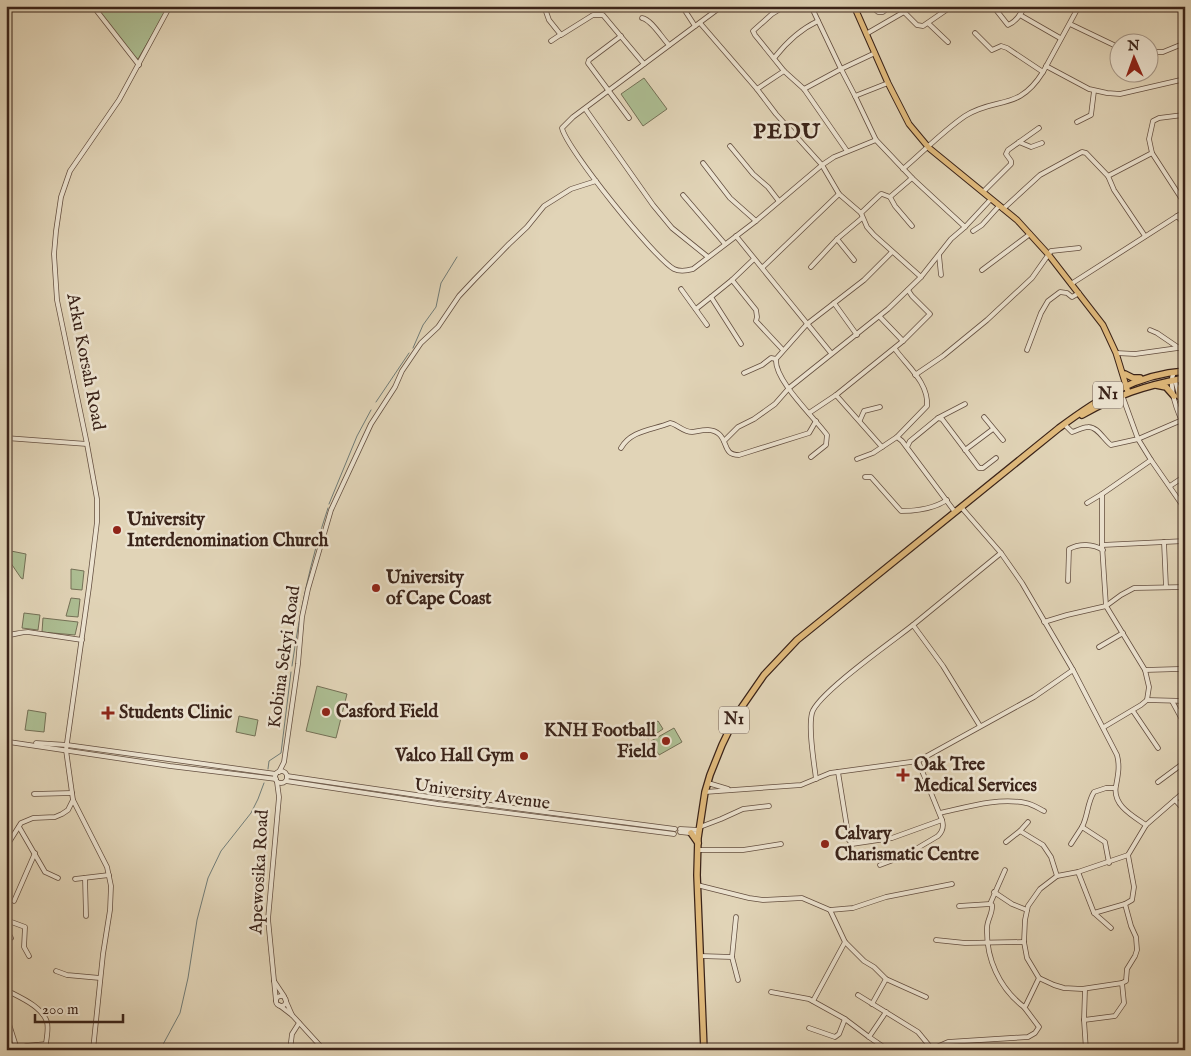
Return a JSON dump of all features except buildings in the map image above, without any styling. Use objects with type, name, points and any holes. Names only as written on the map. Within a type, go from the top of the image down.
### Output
[{"type":"highway","name":"N1","points":[[1129,388],[1154,385],[1185,371]]},
{"type":"highway","points":[[1120,392],[1124,374],[1133,378],[1142,378]]},
{"type":"highway","name":"N1","points":[[704,1050],[697,850],[705,792],[716,757],[737,714],[772,665],[812,627],[1094,403],[1129,388],[1142,378],[1172,376],[1185,380]]},
{"type":"highway","points":[[1154,385],[1166,387],[1176,396],[1185,380]]},
{"type":"highway","name":"N1","points":[[1056,432],[1120,392]]},
{"type":"highway","points":[[698,843],[692,832],[699,828]]},
{"type":"main road","points":[[854,6],[888,83],[909,124],[929,148],[1017,220],[1048,254],[1099,319],[1116,353],[1129,388]]},
{"type":"street","points":[[93,6],[139,65]]},
{"type":"street","name":"Arku Korsah Road","points":[[93,1050],[100,978],[110,910],[111,886],[107,867],[73,800],[66,748],[82,640],[97,514],[96,488],[57,300],[54,254],[57,220],[63,189],[70,171],[119,100],[170,6]]},
{"type":"street","points":[[544,6],[549,20],[560,35]]},
{"type":"street","points":[[682,6],[695,26]]},
{"type":"street","points":[[722,6],[715,8],[700,23],[586,110],[564,124],[562,128],[566,139],[596,181],[652,248],[674,269],[680,271],[693,269],[756,221],[778,200],[830,159],[876,140]]},
{"type":"street","points":[[785,6],[772,14],[753,31],[754,35],[775,57],[784,71],[804,89],[847,151]]},
{"type":"street","points":[[811,6],[876,140],[912,178],[965,227]]},
{"type":"street","points":[[871,6],[878,12],[883,12],[890,6]]},
{"type":"street","points":[[901,6],[904,12],[917,25],[924,26],[930,24],[952,6]]},
{"type":"street","points":[[993,6],[1008,25],[1020,15],[1025,6]]},
{"type":"street","points":[[903,169],[965,116],[980,109],[1018,98],[1032,86],[1043,72],[1079,6]]},
{"type":"street","points":[[1123,6],[1135,9],[1148,6]]},
{"type":"street","points":[[866,34],[904,12]]},
{"type":"street","points":[[551,41],[593,15],[599,14],[603,15],[644,64]]},
{"type":"street","points":[[1020,15],[1060,38]]},
{"type":"street","points":[[642,18],[650,23],[669,45]]},
{"type":"street","points":[[775,57],[796,35],[818,21]]},
{"type":"street","points":[[700,23],[822,166],[840,194],[861,215],[874,235],[921,277]]},
{"type":"street","points":[[930,24],[948,42]]},
{"type":"street","points":[[1070,24],[1108,42]]},
{"type":"street","points":[[975,33],[992,50],[1001,46],[1007,48],[1043,72]]},
{"type":"street","points":[[621,36],[588,62],[629,118]]},
{"type":"street","points":[[1158,52],[1163,52],[1185,43]]},
{"type":"street","points":[[804,89],[875,53]]},
{"type":"street","points":[[1046,66],[1094,91],[1120,94],[1185,79]]},
{"type":"street","points":[[757,89],[784,71]]},
{"type":"street","points":[[855,96],[888,83]]},
{"type":"street","points":[[1077,122],[1089,117],[1091,114],[1094,91]]},
{"type":"street","points":[[586,110],[653,205],[672,228],[708,257]]},
{"type":"street","points":[[1185,114],[1159,118],[1153,121],[1149,139],[1152,153],[1185,204]]},
{"type":"street","points":[[983,192],[1012,162],[1006,155],[1006,152],[1039,128]]},
{"type":"street","points":[[1019,142],[1031,147],[1042,143]]},
{"type":"street","points":[[730,146],[778,200]]},
{"type":"street","points":[[973,231],[1039,175],[1082,152],[1086,153],[1108,176],[1114,190],[1145,236]]},
{"type":"street","points":[[1108,176],[1152,153]]},
{"type":"street","points":[[703,163],[730,198],[756,221]]},
{"type":"street","points":[[890,197],[912,178]]},
{"type":"street","name":"Kobina Sekyi Road","points":[[281,777],[298,664],[302,617],[308,588],[331,510],[361,444],[380,409],[395,387],[402,371],[421,343],[438,327],[459,296],[527,228],[541,208],[571,189],[596,181]]},
{"type":"street","points":[[763,268],[840,194]]},
{"type":"street","points":[[811,267],[880,194],[890,197],[912,226]]},
{"type":"street","points":[[683,195],[725,244]]},
{"type":"street","points":[[724,441],[738,427],[754,419],[775,404],[789,388],[880,316],[921,277],[951,240],[991,198]]},
{"type":"street","points":[[1071,284],[1185,210]]},
{"type":"street","points":[[1177,216],[1185,224]]},
{"type":"street","points":[[982,270],[1030,234]]},
{"type":"street","points":[[736,236],[831,353]]},
{"type":"street","points":[[837,239],[854,260]]},
{"type":"street","points":[[915,375],[943,356],[987,320],[1032,278],[1048,254],[1055,250],[1079,248]]},
{"type":"street","points":[[811,457],[826,445],[827,435],[789,388],[777,370],[776,359],[807,324],[864,280],[892,252]]},
{"type":"street","points":[[939,255],[941,275]]},
{"type":"street","points":[[696,309],[732,280],[754,259]]},
{"type":"street","points":[[732,280],[756,310],[758,316],[756,321],[784,350]]},
{"type":"street","points":[[681,289],[707,325]]},
{"type":"street","points":[[809,413],[895,349],[930,314],[908,290]]},
{"type":"street","points":[[1027,350],[1041,313],[1048,301],[1060,292],[1067,293],[1072,297],[1079,293]]},
{"type":"street","points":[[711,297],[741,344]]},
{"type":"street","points":[[834,303],[857,335]]},
{"type":"street","points":[[880,316],[903,341]]},
{"type":"street","points":[[1150,330],[1179,348]]},
{"type":"street","points":[[1116,353],[1135,354],[1185,347]]},
{"type":"street","points":[[857,459],[872,453],[898,437],[927,406],[926,392],[895,349]]},
{"type":"street","points":[[744,373],[762,365],[771,358],[776,359]]},
{"type":"street","points":[[1172,376],[1185,427]]},
{"type":"street","points":[[1120,392],[1138,439],[1185,509]]},
{"type":"street","points":[[836,394],[882,447]]},
{"type":"street","points":[[1176,396],[1185,416]]},
{"type":"street","points":[[907,447],[910,441],[938,418],[965,404]]},
{"type":"street","points":[[860,420],[864,411],[880,407]]},
{"type":"street","points":[[984,417],[1003,440]]},
{"type":"street","points":[[938,418],[942,419],[979,468],[983,468],[996,458]]},
{"type":"street","points":[[1066,426],[1072,432],[1089,426],[1094,428],[1111,445],[1138,439],[1182,420]]},
{"type":"street","points":[[621,448],[628,438],[633,435],[660,428],[670,423],[687,431],[705,430],[716,432],[724,441],[729,453],[739,455],[809,433],[816,421]]},
{"type":"street","points":[[965,450],[993,429]]},
{"type":"street","points":[[898,437],[955,512]]},
{"type":"street","points":[[6,438],[87,444]]},
{"type":"street","points":[[1087,503],[1151,460]]},
{"type":"street","points":[[1170,486],[1185,476]]},
{"type":"street","points":[[865,477],[871,477],[901,511],[925,509],[947,500]]},
{"type":"street","points":[[1102,494],[1106,606],[1145,670],[1149,687],[1147,700]]},
{"type":"street","points":[[962,507],[1001,553],[1022,584],[1073,670],[1117,754],[1119,763],[1115,794],[1118,802],[1146,826]]},
{"type":"street","points":[[1068,581],[1069,549],[1074,546],[1092,545],[1103,548],[1185,541]]},
{"type":"street","points":[[1164,542],[1166,587]]},
{"type":"street","points":[[816,779],[811,722],[812,713],[817,704],[863,664],[914,625],[1001,553]]},
{"type":"street","points":[[1044,622],[1106,606],[1134,588],[1185,587]]},
{"type":"street","points":[[914,625],[947,671],[980,726]]},
{"type":"street","points":[[6,635],[28,632],[82,640]]},
{"type":"street","points":[[1099,647],[1123,633]]},
{"type":"street","points":[[1145,670],[1179,669]]},
{"type":"street","points":[[705,792],[795,785],[808,783],[838,772],[918,761],[1040,694],[1073,670]]},
{"type":"street","points":[[1104,727],[1133,711],[1147,700],[1185,701]]},
{"type":"street","points":[[1172,701],[1185,725]]},
{"type":"street","points":[[1133,711],[1158,748]]},
{"type":"street","name":"University Avenue","points":[[9,742],[163,760],[281,777],[438,804],[675,832]]},
{"type":"street","points":[[880,865],[904,856],[942,832],[944,824],[918,761]]},
{"type":"street","points":[[1158,782],[1185,762]]},
{"type":"street","points":[[838,772],[849,840],[852,844],[892,838],[942,820]]},
{"type":"street","name":"Apewosika Road","points":[[281,777],[268,919],[273,979],[278,1003],[292,1015],[324,1050]]},
{"type":"street","points":[[708,783],[728,789]]},
{"type":"street","points":[[1071,844],[1088,814],[1090,798],[1094,792],[1106,788],[1115,788]]},
{"type":"street","points":[[1125,904],[1136,937],[1137,950],[1127,969],[1126,981],[1122,984],[1085,989],[1064,988],[1040,978],[1028,958],[1024,942],[1028,906],[1040,889],[1057,876],[1078,872],[1128,855],[1146,826],[1185,792]]},
{"type":"street","points":[[34,794],[72,793]]},
{"type":"street","points":[[6,847],[26,820],[56,817],[68,810],[73,800]]},
{"type":"street","points":[[1176,800],[1185,811]]},
{"type":"street","points":[[940,813],[1004,802],[1026,802],[1044,811]]},
{"type":"street","points":[[680,830],[692,832],[743,809],[769,806]]},
{"type":"street","points":[[1006,842],[1028,822]]},
{"type":"street","points":[[19,827],[46,872],[58,878]]},
{"type":"street","points":[[1082,827],[1105,842],[1109,862]]},
{"type":"street","points":[[1020,831],[1043,845],[1051,857],[1057,876]]},
{"type":"street","points":[[697,850],[743,850],[781,844]]},
{"type":"street","points":[[14,901],[35,853]]},
{"type":"street","points":[[1094,912],[1125,904],[1132,900],[1134,896],[1133,880],[1128,855]]},
{"type":"street","points":[[990,904],[1006,870]]},
{"type":"street","points":[[1078,872],[1094,912],[1111,928]]},
{"type":"street","points":[[76,879],[109,875]]},
{"type":"street","points":[[85,878],[86,916]]},
{"type":"street","points":[[697,885],[763,900],[802,898],[830,910],[853,908],[886,897],[952,884]]},
{"type":"street","points":[[994,892],[1012,904],[1027,910]]},
{"type":"street","points":[[959,906],[990,904]]},
{"type":"street","points":[[858,995],[918,1032],[932,1049],[948,1042],[1023,1038],[1035,1033],[1039,1027],[1024,1007],[1010,994],[995,972],[987,942],[987,922],[993,909],[990,904]]},
{"type":"street","points":[[830,910],[845,942],[864,961],[874,966],[886,979],[926,997]]},
{"type":"street","points":[[736,917],[732,957],[738,980]]},
{"type":"street","points":[[6,920],[26,927],[24,947],[29,956]]},
{"type":"street","points":[[6,929],[11,938]]},
{"type":"street","points":[[936,940],[1024,942]]},
{"type":"street","points":[[813,1001],[845,942]]},
{"type":"street","points":[[700,956],[732,957]]},
{"type":"street","points":[[56,971],[67,975],[100,978]]},
{"type":"street","points":[[1024,1007],[1040,978]]},
{"type":"street","name":"Apewosika Road","points":[[273,979],[285,998],[292,1015]]},
{"type":"street","points":[[872,1004],[886,979]]},
{"type":"street","points":[[1084,1020],[1115,1016],[1124,1003],[1122,984]]},
{"type":"street","points":[[1085,989],[1084,1020],[1086,1050]]},
{"type":"street","points":[[6,990],[32,1005],[44,1017],[47,1025],[46,1050]]},
{"type":"street","points":[[771,992],[813,1001],[845,1019],[888,1050]]},
{"type":"street","points":[[278,996],[285,998],[284,1004],[278,1003],[278,996]]},
{"type":"street","points":[[869,1036],[886,1012]]},
{"type":"street","points":[[809,1028],[835,1037],[845,1019]]},
{"type":"street","points":[[8,1021],[16,1049],[46,1044]]},
{"type":"street","points":[[290,1050],[292,1034],[299,1023]]},
{"type":"green space","points":[[95,6],[169,6],[138,59],[134,57]]},
{"type":"green space","points":[[644,78],[667,109],[643,126],[621,94]]},
{"type":"green space","points":[[6,550],[26,554],[23,579],[6,556]]},
{"type":"green space","points":[[71,569],[84,571],[82,590],[71,589]]},
{"type":"green space","points":[[71,598],[80,599],[78,617],[66,616]]},
{"type":"green space","points":[[24,613],[40,615],[38,630],[22,628]]},
{"type":"green space","points":[[43,618],[78,622],[75,635],[42,632]]},
{"type":"green space","name":"Casford Field","points":[[317,686],[347,694],[336,738],[306,731]]},
{"type":"green space","points":[[28,710],[46,713],[44,732],[25,730]]},
{"type":"green space","points":[[239,716],[258,720],[255,736],[236,732]]},
{"type":"green space","points":[[658,721],[663,729],[648,739],[642,730]]},
{"type":"green space","name":"KNH Football Field","points":[[674,728],[682,742],[659,755],[651,741]]},
{"type":"waterway","points":[[413,348],[423,325],[436,307],[441,283],[457,257]]},
{"type":"waterway","points":[[376,402],[409,353]]},
{"type":"waterway","points":[[329,504],[357,436],[371,410]]},
{"type":"waterway","points":[[292,666],[306,586],[328,508]]},
{"type":"waterway","points":[[268,769],[269,761],[281,753],[291,672]]},
{"type":"waterway","points":[[160,1050],[180,1013],[188,978],[197,920],[208,878],[221,851],[251,813],[264,783]]},
{"type":"place","name":"University Interdenomination Church","points":[[117,530]]},
{"type":"place","name":"University of Cape Coast","points":[[376,588]]},
{"type":"place","name":"Casford Field","points":[[326,712]]},
{"type":"place","name":"Students Clinic","points":[[108,713]]},
{"type":"place","name":"KNH Football Field","points":[[666,741]]},
{"type":"place","name":"Valco Hall Gym","points":[[524,756]]},
{"type":"place","name":"Oak Tree Medical Services","points":[[903,775]]},
{"type":"place","name":"Calvary Charismatic Centre","points":[[825,844]]},
{"type":"district","name":"PEDU","points":[[787,132]]}]
